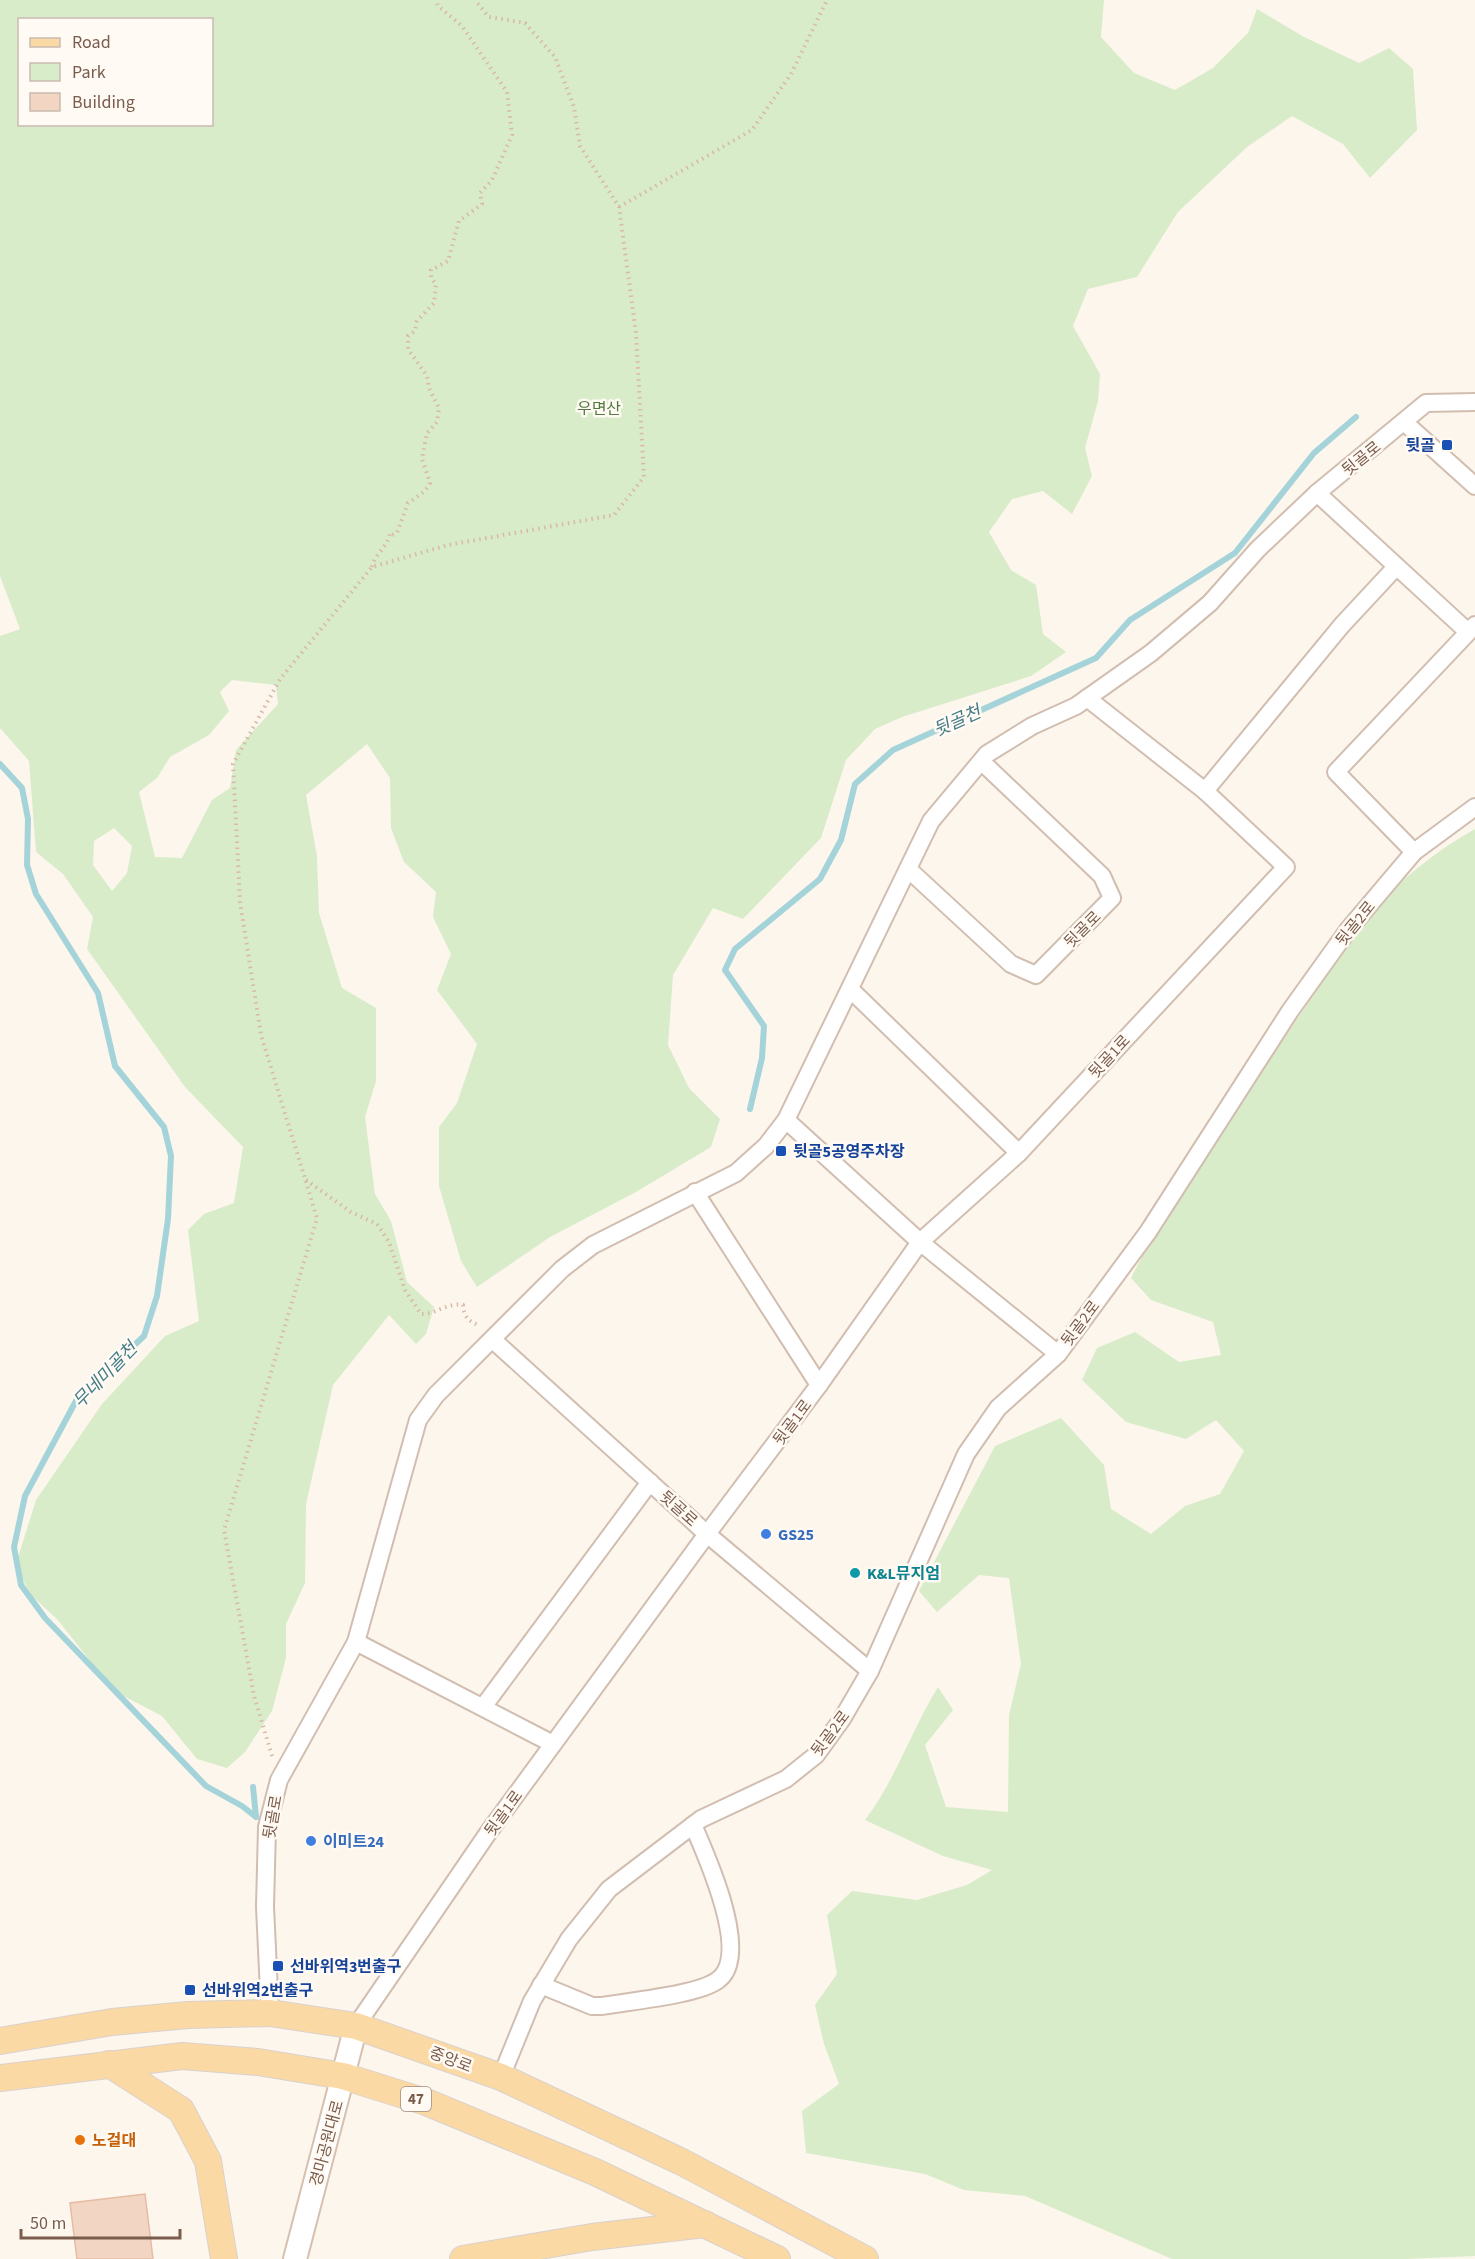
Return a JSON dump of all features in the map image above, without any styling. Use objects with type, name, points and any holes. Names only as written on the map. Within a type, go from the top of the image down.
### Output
[{"type":"main road","name":"중앙로","points":[[0,2041],[112,2022],[188,2015],[270,2013],[356,2026],[501,2077],[682,2162],[865,2259]]},
{"type":"main road","name":"47","points":[[0,2078],[182,2056],[258,2062],[343,2076],[447,2110],[595,2172],[777,2259]]},
{"type":"main road","points":[[109,2064],[181,2110],[208,2161],[224,2259]]},
{"type":"main road","points":[[463,2259],[592,2237],[705,2224]]},
{"type":"street","name":"뒷골로","points":[[270,2013],[265,1907],[267,1827],[279,1780],[356,1642],[418,1420],[436,1395],[562,1269],[594,1245],[736,1173],[766,1146],[786,1120],[931,820],[987,754],[1032,726],[1077,706],[1151,653],[1210,603],[1258,549],[1317,493],[1426,403],[1475,402]]},
{"type":"street","points":[[1404,422],[1475,486]]},
{"type":"street","points":[[1317,493],[1395,568],[1472,629],[1336,772],[1414,852]]},
{"type":"street","points":[[1087,698],[1205,791],[1342,625],[1395,568]]},
{"type":"street","name":"뒷골로","points":[[908,869],[1011,964],[1036,975],[1112,898],[1102,876],[982,762]]},
{"type":"street","name":"뒷골1로","points":[[356,2026],[553,1744],[819,1385],[920,1242],[1019,1153],[1286,867],[1205,791]]},
{"type":"street","name":"뒷골2로","points":[[501,2077],[532,2001],[541,1985],[569,1939],[609,1889],[693,1825],[786,1779],[816,1755],[842,1719],[870,1671],[966,1454],[998,1408],[1058,1354],[1148,1232],[1309,984],[1348,930],[1414,852],[1475,807]]},
{"type":"street","points":[[850,989],[1019,1153]]},
{"type":"street","points":[[786,1120],[920,1242],[1058,1354]]},
{"type":"street","points":[[695,1192],[819,1385]]},
{"type":"street","name":"뒷골로","points":[[495,1337],[707,1534],[870,1671]]},
{"type":"street","points":[[483,1707],[650,1482]]},
{"type":"street","points":[[356,1642],[553,1744]]},
{"type":"street","points":[[541,1985],[592,2006],[603,2006],[694,1989],[719,1979],[730,1960],[730,1942],[714,1872],[693,1825]]},
{"type":"street","name":"경마공원대로","points":[[295,2259],[356,2026]]},
{"type":"path","points":[[279,1780],[254,1696],[224,1530],[317,1218],[261,1035],[240,902],[233,764],[280,679],[372,567],[375,558],[388,541],[390,533],[392,535],[398,533],[408,503],[425,492],[430,483],[423,469],[422,459],[427,433],[436,426],[439,408],[430,392],[427,375],[408,349],[408,336],[415,331],[417,321],[434,303],[436,284],[431,278],[431,270],[448,261],[459,221],[483,204],[480,194],[492,180],[512,135],[504,84],[483,61],[462,26],[441,9],[436,0]]},
{"type":"path","points":[[372,567],[448,544],[614,515],[644,477],[636,333],[619,207],[580,147],[574,107],[555,57],[525,23],[489,17],[475,0]]},
{"type":"path","points":[[619,207],[752,130],[791,74],[827,0]]},
{"type":"path","points":[[305,1179],[351,1212],[377,1224],[389,1242],[405,1290],[421,1314],[432,1314],[454,1303],[464,1305],[464,1313],[468,1321],[495,1337]]},
{"type":"green space","name":"우면산","points":[[0,0],[1104,0],[1101,37],[1134,73],[1175,90],[1213,68],[1248,33],[1257,9],[1304,37],[1359,63],[1389,48],[1413,69],[1417,130],[1370,178],[1343,144],[1292,116],[1247,147],[1178,212],[1137,277],[1088,289],[1073,326],[1100,374],[1098,401],[1085,448],[1092,476],[1072,514],[1043,491],[1012,499],[989,532],[1011,570],[1036,585],[1043,634],[1066,652],[1031,676],[902,717],[875,729],[846,760],[821,838],[743,919],[713,908],[673,975],[668,1045],[689,1088],[720,1119],[711,1147],[636,1192],[550,1237],[477,1287],[461,1261],[439,1186],[439,1127],[457,1103],[477,1044],[437,990],[451,954],[433,917],[436,892],[404,862],[391,828],[390,778],[367,744],[306,795],[317,856],[319,913],[342,988],[376,1008],[376,1081],[365,1117],[375,1194],[391,1221],[407,1282],[434,1307],[426,1334],[416,1344],[389,1315],[333,1385],[306,1504],[305,1583],[286,1624],[286,1658],[272,1711],[245,1752],[227,1768],[197,1759],[162,1716],[114,1691],[57,1619],[32,1596],[15,1567],[36,1500],[102,1404],[165,1336],[199,1321],[188,1230],[204,1214],[234,1203],[243,1147],[185,1087],[87,949],[93,917],[63,874],[36,852],[29,761],[0,728],[0,636],[20,629],[0,576]],"holes":[[[232,680],[276,685],[278,704],[236,750],[230,788],[212,800],[182,858],[155,857],[139,792],[157,778],[170,757],[209,735],[229,711],[220,692]],[[114,828],[132,846],[127,873],[112,891],[93,865],[94,841]]]},
{"type":"green space","points":[[1475,829],[1475,2256],[1406,2259],[1172,2259],[1025,2196],[964,2190],[925,2174],[806,2153],[802,2111],[839,2084],[824,2044],[815,2005],[837,1974],[827,1915],[852,1891],[917,1900],[967,1885],[992,1870],[943,1856],[865,1820],[895,1772],[938,1687],[953,1710],[925,1745],[946,1807],[1008,1812],[1009,1715],[1021,1664],[1009,1578],[979,1575],[937,1612],[919,1591],[995,1446],[1061,1418],[1104,1465],[1111,1509],[1151,1534],[1185,1506],[1220,1494],[1244,1451],[1216,1420],[1186,1439],[1126,1422],[1082,1380],[1097,1348],[1135,1332],[1179,1362],[1221,1355],[1213,1322],[1151,1300],[1131,1278],[1161,1220],[1367,916],[1418,868]]},
{"type":"building","points":[[145,2194],[153,2259],[77,2259],[70,2203]]},
{"type":"waterway","name":"뒷골천","points":[[750,1109],[762,1058],[764,1026],[725,970],[735,949],[820,879],[841,840],[855,784],[893,750],[1096,658],[1130,620],[1235,553],[1314,453],[1356,417]]},
{"type":"waterway","name":"무네미골천","points":[[0,764],[22,788],[28,819],[27,865],[36,894],[98,993],[115,1066],[164,1127],[171,1156],[168,1219],[157,1296],[144,1336],[77,1399],[25,1496],[14,1547],[21,1585],[45,1618],[206,1786],[242,1806],[256,1817]]},
{"type":"waterway","name":"뒷골천","points":[[253,1787],[256,1817]]},
{"type":"place","name":"뒷골","points":[[1447,445]]},
{"type":"place","name":"뒷골5공영주차장","points":[[781,1151]]},
{"type":"place","name":"GS25","points":[[766,1534]]},
{"type":"place","name":"K&L뮤지엄","points":[[855,1573]]},
{"type":"place","name":"이미트24","points":[[311,1841]]},
{"type":"place","name":"선바위역3번출구","points":[[278,1966]]},
{"type":"place","name":"선바위역2번출구","points":[[190,1990]]},
{"type":"place","name":"노걸대","points":[[80,2140]]}]
